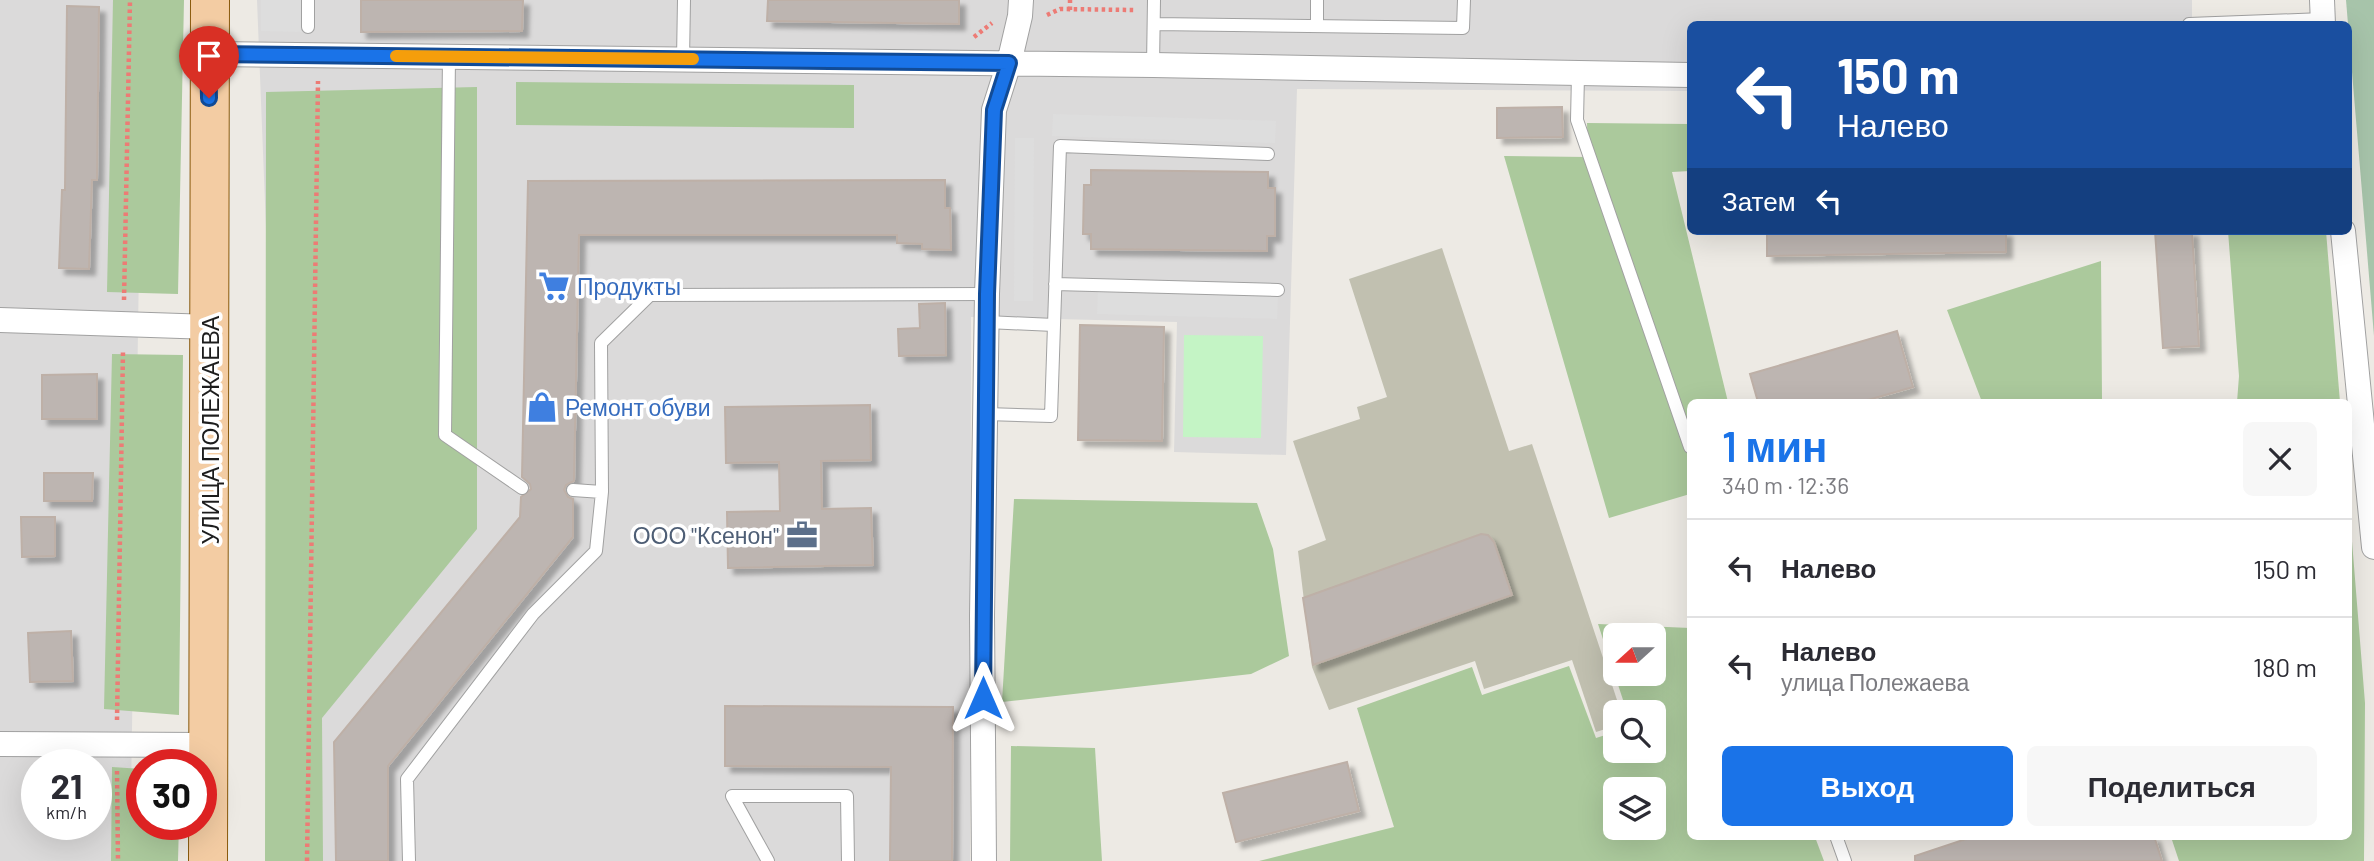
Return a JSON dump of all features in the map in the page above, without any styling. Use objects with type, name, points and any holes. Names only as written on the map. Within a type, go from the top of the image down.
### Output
[{"type":"main road","name":"УЛИЦА ПОЛЕЖАЕВА","points":[[208,861],[210,0]]},
{"type":"street","points":[[984,861],[982,616],[987,294],[994,110],[1009,63],[1021,0]]},
{"type":"street","points":[[208,54],[1153,65],[1687,75]]},
{"type":"street","points":[[2343,235],[2374,547]]},
{"type":"street","points":[[0,320],[211,327]]},
{"type":"street","points":[[0,744],[207,745]]},
{"type":"lane","points":[[308,0],[308,27]]},
{"type":"lane","points":[[683,59],[684,0]]},
{"type":"lane","points":[[1317,0],[1317,26]]},
{"type":"lane","points":[[1153,65],[1154,12],[1317,26],[1463,28],[1464,0]]},
{"type":"lane","points":[[2229,21],[2323,14]]},
{"type":"lane","points":[[449,56],[444,435],[522,488]]},
{"type":"lane","points":[[1578,75],[1577,120],[1687,438]]},
{"type":"lane","points":[[986,414],[1051,416],[1060,146],[1268,154]]},
{"type":"lane","points":[[1055,284],[1279,290]]},
{"type":"lane","points":[[409,861],[407,779],[533,614],[596,551],[602,492],[601,343],[650,295],[987,294]]},
{"type":"lane","points":[[987,322],[1054,325]]},
{"type":"lane","points":[[573,490],[602,492]]},
{"type":"lane","points":[[768,861],[732,796],[847,796],[848,861]]},
{"type":"lane","points":[[1837,840],[1845,861]]},
{"type":"path","points":[[118,861],[117,745],[130,0]]},
{"type":"path","points":[[1069,10],[1070,0]]},
{"type":"path","points":[[1040,19],[1060,9],[1154,12]]},
{"type":"path","points":[[307,861],[319,126]]},
{"type":"shaded area","points":[[0,0],[143,0],[132,749],[126,749],[126,840],[130,840],[130,861],[0,861]]},
{"type":"shaded area","points":[[257,0],[2192,0],[2192,21],[1687,21],[1687,91],[1297,89],[1286,455],[1174,452],[1177,322],[971,317],[970,861],[291,861]]},
{"type":"shaded area","points":[[261,0],[303,0],[303,32],[261,31]]},
{"type":"shaded area","points":[[1053,114],[1276,121],[1275,143],[1052,136]]},
{"type":"shaded area","points":[[1015,138],[1034,138],[1033,301],[1014,301]]},
{"type":"shaded area","points":[[1442,248],[1509,451],[1532,444],[1603,658],[1603,686],[1612,686],[1617,700],[1603,700],[1603,730],[1596,732],[1572,660],[1484,689],[1475,661],[1329,710],[1312,667],[1298,551],[1326,540],[1293,441],[1360,419],[1357,407],[1387,397],[1349,279]]},
{"type":"shaded area","points":[[1098,291],[1278,296],[1277,319],[1097,314]]},
{"type":"green space","points":[[113,0],[184,0],[178,294],[107,292]]},
{"type":"green space","points":[[2346,0],[2374,0],[2374,336],[2352,72],[2352,21],[2348,21]]},
{"type":"green space","points":[[516,82],[854,85],[854,128],[516,125]]},
{"type":"green space","points":[[477,87],[477,529],[322,718],[323,861],[265,861],[266,92]]},
{"type":"green space","points":[[1587,123],[1687,124],[1687,171],[1672,172],[1727,399],[1687,399],[1687,495],[1609,518],[1504,156],[1588,157]]},
{"type":"green space","points":[[2228,235],[2326,235],[2340,399],[2237,399],[2239,376]]},
{"type":"green space","points":[[2101,261],[2102,399],[1981,399],[1947,310]]},
{"type":"green space","points":[[1184,335],[1263,336],[1261,438],[1183,437]]},
{"type":"green space","points":[[112,354],[183,355],[179,715],[104,709]]},
{"type":"green space","points":[[1014,499],[1257,503],[1273,549],[1289,656],[1251,674],[1002,702]]},
{"type":"green space","points":[[2352,541],[2365,703],[2364,861],[2179,861],[2172,840],[2352,840]]},
{"type":"green space","points":[[1598,624],[1603,624],[1603,639]]},
{"type":"green space","points":[[1666,627],[1687,628],[1687,840],[1816,840],[1824,861],[1259,861],[1394,827],[1357,708],[1472,667],[1482,695],[1569,666],[1596,738],[1603,736],[1603,763],[1666,763],[1666,700],[1623,700],[1618,686],[1666,686]]},
{"type":"green space","points":[[1011,746],[1095,748],[1102,861],[1010,861]]},
{"type":"green space","points":[[112,767],[126,768],[126,840],[179,840],[178,861],[111,861]]},
{"type":"building","points":[[361,0],[523,0],[522,31],[361,32]]},
{"type":"building","points":[[768,0],[959,0],[959,24],[767,21]]},
{"type":"building","points":[[67,6],[99,7],[97,180],[92,180],[89,269],[59,268],[62,190],[65,190]]},
{"type":"building","points":[[1562,107],[1563,137],[1497,138],[1497,108]]},
{"type":"building","points":[[1091,170],[1268,172],[1268,188],[1275,188],[1275,236],[1267,236],[1267,251],[1091,249],[1091,234],[1083,234],[1084,185],[1091,185]]},
{"type":"building","points":[[945,180],[945,208],[950,208],[951,250],[922,249],[922,244],[897,243],[897,235],[579,235],[574,481],[566,485],[564,490],[568,497],[573,499],[573,537],[388,766],[388,861],[336,861],[334,742],[520,517],[521,497],[531,489],[530,484],[522,477],[528,181]]},
{"type":"building","points":[[1767,235],[2006,235],[2006,252],[1767,256]]},
{"type":"building","points":[[2155,235],[2192,235],[2199,346],[2163,348]]},
{"type":"building","points":[[945,303],[946,355],[899,356],[898,329],[920,328],[919,304]]},
{"type":"building","points":[[1080,325],[1164,327],[1162,441],[1078,440]]},
{"type":"building","points":[[1897,331],[1913,387],[1871,399],[1757,399],[1750,374]]},
{"type":"building","points":[[97,374],[97,419],[42,419],[42,375]]},
{"type":"building","points":[[870,405],[871,460],[821,461],[822,509],[871,508],[873,565],[728,568],[727,512],[780,511],[779,462],[726,463],[725,407]]},
{"type":"building","points":[[44,473],[93,473],[92,501],[44,501]]},
{"type":"building","points":[[21,517],[55,517],[55,556],[22,557]]},
{"type":"building","points":[[1481,534],[1488,535],[1494,542],[1512,595],[1313,665],[1303,598]]},
{"type":"building","points":[[71,631],[73,681],[30,682],[28,633]]},
{"type":"building","points":[[725,706],[953,707],[952,861],[890,861],[891,767],[725,766]]},
{"type":"building","points":[[1347,762],[1359,811],[1236,842],[1223,793]]},
{"type":"building","points":[[1963,840],[2155,840],[2162,861],[1915,861],[1915,856]]},
{"type":"slow traffic","points":[[396,56],[693,59]]},
{"type":"place","name":"Продукты","points":[[554,286]]},
{"type":"place","name":"Ремонт обуви","points":[[542,407]]},
{"type":"place","name":"ООО \"Ксенон\"","points":[[802,535]]},
{"type":"route","points":[[209,98],[208,54],[1009,63],[994,110],[987,294],[983,698]]}]
